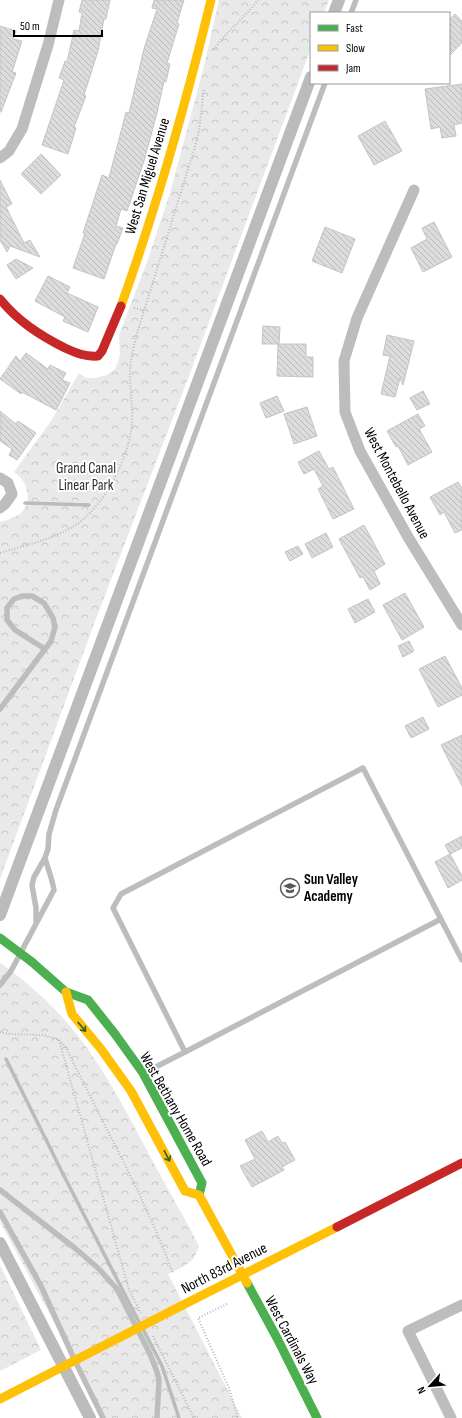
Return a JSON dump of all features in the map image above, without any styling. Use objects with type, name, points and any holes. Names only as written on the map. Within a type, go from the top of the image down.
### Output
[{"type":"main road","name":"West San Miguel Avenue","points":[[0,299],[16,318],[32,331],[88,358],[98,356],[106,343],[121,305],[160,187],[195,64],[211,0]]},
{"type":"main road","name":"West Bethany Home Road","points":[[0,938],[32,962],[66,992],[88,1000],[115,1034],[143,1073],[202,1183],[199,1195],[242,1275]]},
{"type":"main road","name":"West Bethany Home Road","points":[[66,992],[72,1014],[101,1049],[131,1091],[185,1191],[199,1195]]},
{"type":"main road","name":"North 83rd Avenue","points":[[0,1399],[462,1162]]},
{"type":"main road","name":"West Cardinals Way","points":[[242,1275],[277,1338],[317,1418]]},
{"type":"street","points":[[0,158],[9,151],[22,129],[48,45],[59,0]]},
{"type":"street","name":"West Montebello Avenue","points":[[414,190],[357,318],[344,361],[345,412],[360,451],[408,537],[462,625]]},
{"type":"street","points":[[0,478],[8,483],[12,494],[0,508]]},
{"type":"street","points":[[452,1418],[408,1331],[462,1305]]},
{"type":"lane","points":[[351,12],[356,0]]},
{"type":"lane","points":[[36,921],[36,908],[32,885],[34,877],[45,858],[48,849],[49,834],[56,810],[325,84]]},
{"type":"lane","points":[[0,709],[45,649],[51,641],[55,627],[53,618],[44,602],[32,596],[22,596],[14,599],[7,608],[7,620],[15,630],[45,649]]},
{"type":"lane","points":[[185,1052],[113,908],[122,894],[363,768],[462,960]]},
{"type":"lane","points":[[0,985],[11,971],[36,921],[54,890],[52,878],[45,858]]},
{"type":"lane","points":[[143,1073],[441,920]]},
{"type":"lane","points":[[0,1190],[76,1249],[105,1274],[117,1289],[150,1354],[157,1372],[159,1380],[157,1418]]},
{"type":"lane","points":[[0,1212],[41,1286],[74,1361],[103,1418]]},
{"type":"path","points":[[212,52],[222,38],[250,11],[258,0]]},
{"type":"path","points":[[0,553],[57,535],[75,526],[91,513],[105,494],[126,453],[131,431],[131,357],[194,150],[199,131],[204,86]]},
{"type":"path","points":[[0,1032],[9,1034],[43,1035],[59,1040],[65,1046],[137,1189],[173,1273]]},
{"type":"path","points":[[59,1040],[129,1290],[143,1316]]},
{"type":"path","points":[[227,1304],[198,1318],[229,1388],[238,1418]]},
{"type":"path","points":[[150,1330],[194,1418]]},
{"type":"green space","name":"Grand Canal Linear Park","points":[[219,0],[329,0],[324,12],[310,12],[310,51],[189,376],[94,624],[0,879],[0,522],[18,515],[26,505],[28,493],[26,487],[19,476],[14,472],[51,421],[79,373],[86,378],[96,378],[107,375],[115,369],[120,354],[119,335],[147,262],[170,193],[204,66]]},
{"type":"green space","points":[[0,963],[44,998],[77,1035],[92,1055],[118,1096],[193,1234],[199,1246],[194,1257],[183,1267],[168,1274],[242,1418],[103,1418],[75,1361],[0,1222]]},
{"type":"green space","points":[[0,1265],[41,1350],[0,1371]]},
{"type":"building","points":[[82,0],[110,0],[106,19],[104,19],[98,51],[84,95],[86,96],[74,127],[76,128],[68,154],[42,145],[64,80],[59,78],[65,61],[67,62],[74,30],[79,31],[82,13],[79,12]]},
{"type":"building","points":[[154,0],[184,0],[177,23],[179,24],[167,63],[170,64],[166,82],[164,81],[144,161],[127,211],[121,209],[116,226],[123,228],[104,279],[73,268],[102,175],[109,178],[126,112],[129,113],[144,49],[157,9],[152,8]]},
{"type":"building","points":[[455,14],[462,21],[462,43],[450,55],[450,19]]},
{"type":"building","points":[[0,26],[16,31],[13,39],[22,41],[12,72],[16,73],[1,112],[0,112]]},
{"type":"building","points":[[462,84],[462,123],[454,125],[456,136],[442,138],[440,127],[431,129],[425,89]]},
{"type":"building","points":[[385,121],[402,151],[374,165],[358,136]]},
{"type":"building","points":[[41,154],[61,175],[41,194],[21,174]]},
{"type":"building","points":[[0,180],[12,204],[6,207],[24,243],[30,240],[40,257],[10,246],[7,252],[0,240]]},
{"type":"building","points":[[434,222],[452,257],[423,272],[411,248],[427,239],[422,228]]},
{"type":"building","points":[[325,227],[355,239],[342,273],[312,261]]},
{"type":"building","points":[[16,259],[33,268],[16,279],[7,265]]},
{"type":"building","points":[[48,276],[70,287],[67,293],[98,307],[88,332],[63,321],[65,317],[35,301]]},
{"type":"building","points":[[263,326],[280,327],[279,344],[306,344],[306,357],[313,357],[313,377],[277,376],[278,344],[262,344]]},
{"type":"building","points":[[387,335],[414,341],[403,385],[400,378],[395,397],[381,394],[390,356],[383,355]]},
{"type":"building","points":[[26,353],[48,369],[50,365],[66,373],[62,380],[70,383],[56,410],[22,392],[21,394],[0,379],[16,356],[20,361]]},
{"type":"building","points":[[423,391],[430,404],[417,410],[410,398]]},
{"type":"building","points":[[277,396],[284,411],[266,418],[260,403]]},
{"type":"building","points":[[307,407],[317,436],[294,444],[284,414]]},
{"type":"building","points":[[0,411],[16,424],[18,421],[36,433],[17,460],[9,455],[12,449],[0,441]]},
{"type":"building","points":[[418,414],[425,426],[419,429],[432,452],[408,465],[398,446],[396,447],[387,431]]},
{"type":"building","points":[[319,451],[329,469],[333,467],[354,509],[333,519],[318,489],[323,486],[314,469],[304,474],[298,462]]},
{"type":"building","points":[[458,482],[462,488],[462,530],[455,533],[444,512],[440,515],[430,497]]},
{"type":"building","points":[[364,525],[385,564],[374,571],[380,584],[370,590],[363,577],[360,578],[339,539]]},
{"type":"building","points":[[326,533],[333,547],[312,558],[305,544]]},
{"type":"building","points":[[298,546],[303,554],[290,561],[285,552]]},
{"type":"building","points":[[405,593],[424,627],[402,640],[383,605]]},
{"type":"building","points":[[368,599],[375,612],[355,623],[348,609]]},
{"type":"building","points":[[409,641],[414,651],[403,657],[398,646]]},
{"type":"building","points":[[445,656],[462,688],[462,695],[438,707],[419,669]]},
{"type":"building","points":[[423,717],[429,729],[411,738],[405,726]]},
{"type":"building","points":[[462,735],[462,786],[441,745]]},
{"type":"building","points":[[462,836],[462,848],[450,854],[445,845]]},
{"type":"building","points":[[450,854],[462,876],[462,880],[448,888],[435,862]]},
{"type":"building","points":[[262,1131],[268,1142],[278,1136],[282,1143],[285,1142],[295,1160],[282,1167],[284,1170],[252,1187],[240,1166],[255,1159],[245,1140]]},
{"type":"waterway","points":[[334,12],[339,0]]},
{"type":"waterway","points":[[0,915],[310,80]]},
{"type":"waterway","points":[[25,503],[89,505]]},
{"type":"waterway","points":[[6,1059],[139,1322]]},
{"type":"waterway","points":[[0,1243],[90,1418]]},
{"type":"waterway","points":[[143,1329],[162,1366],[179,1418]]},
{"type":"traffic: fast","points":[[0,938],[32,962]]},
{"type":"traffic: fast","points":[[32,962],[66,992],[88,1000],[143,1073],[202,1183],[199,1195]]},
{"type":"traffic: fast","points":[[247,1283],[277,1338],[317,1418]]},
{"type":"traffic: slow","points":[[121,306],[147,230],[170,154],[211,0]]},
{"type":"traffic: slow","points":[[66,992],[72,1014],[101,1049],[131,1091],[185,1191],[199,1195],[247,1283]]},
{"type":"traffic: slow","points":[[177,1308],[337,1227]]},
{"type":"traffic: slow","points":[[99,1348],[177,1308]]},
{"type":"traffic: slow","points":[[0,1399],[99,1348]]},
{"type":"traffic: jam","points":[[0,299],[22,321],[46,338],[73,352],[93,356],[98,356],[102,351],[121,306]]},
{"type":"traffic: jam","points":[[337,1227],[462,1163]]},
{"type":"place","name":"Sun Valley Academy","points":[[290,888]]}]
